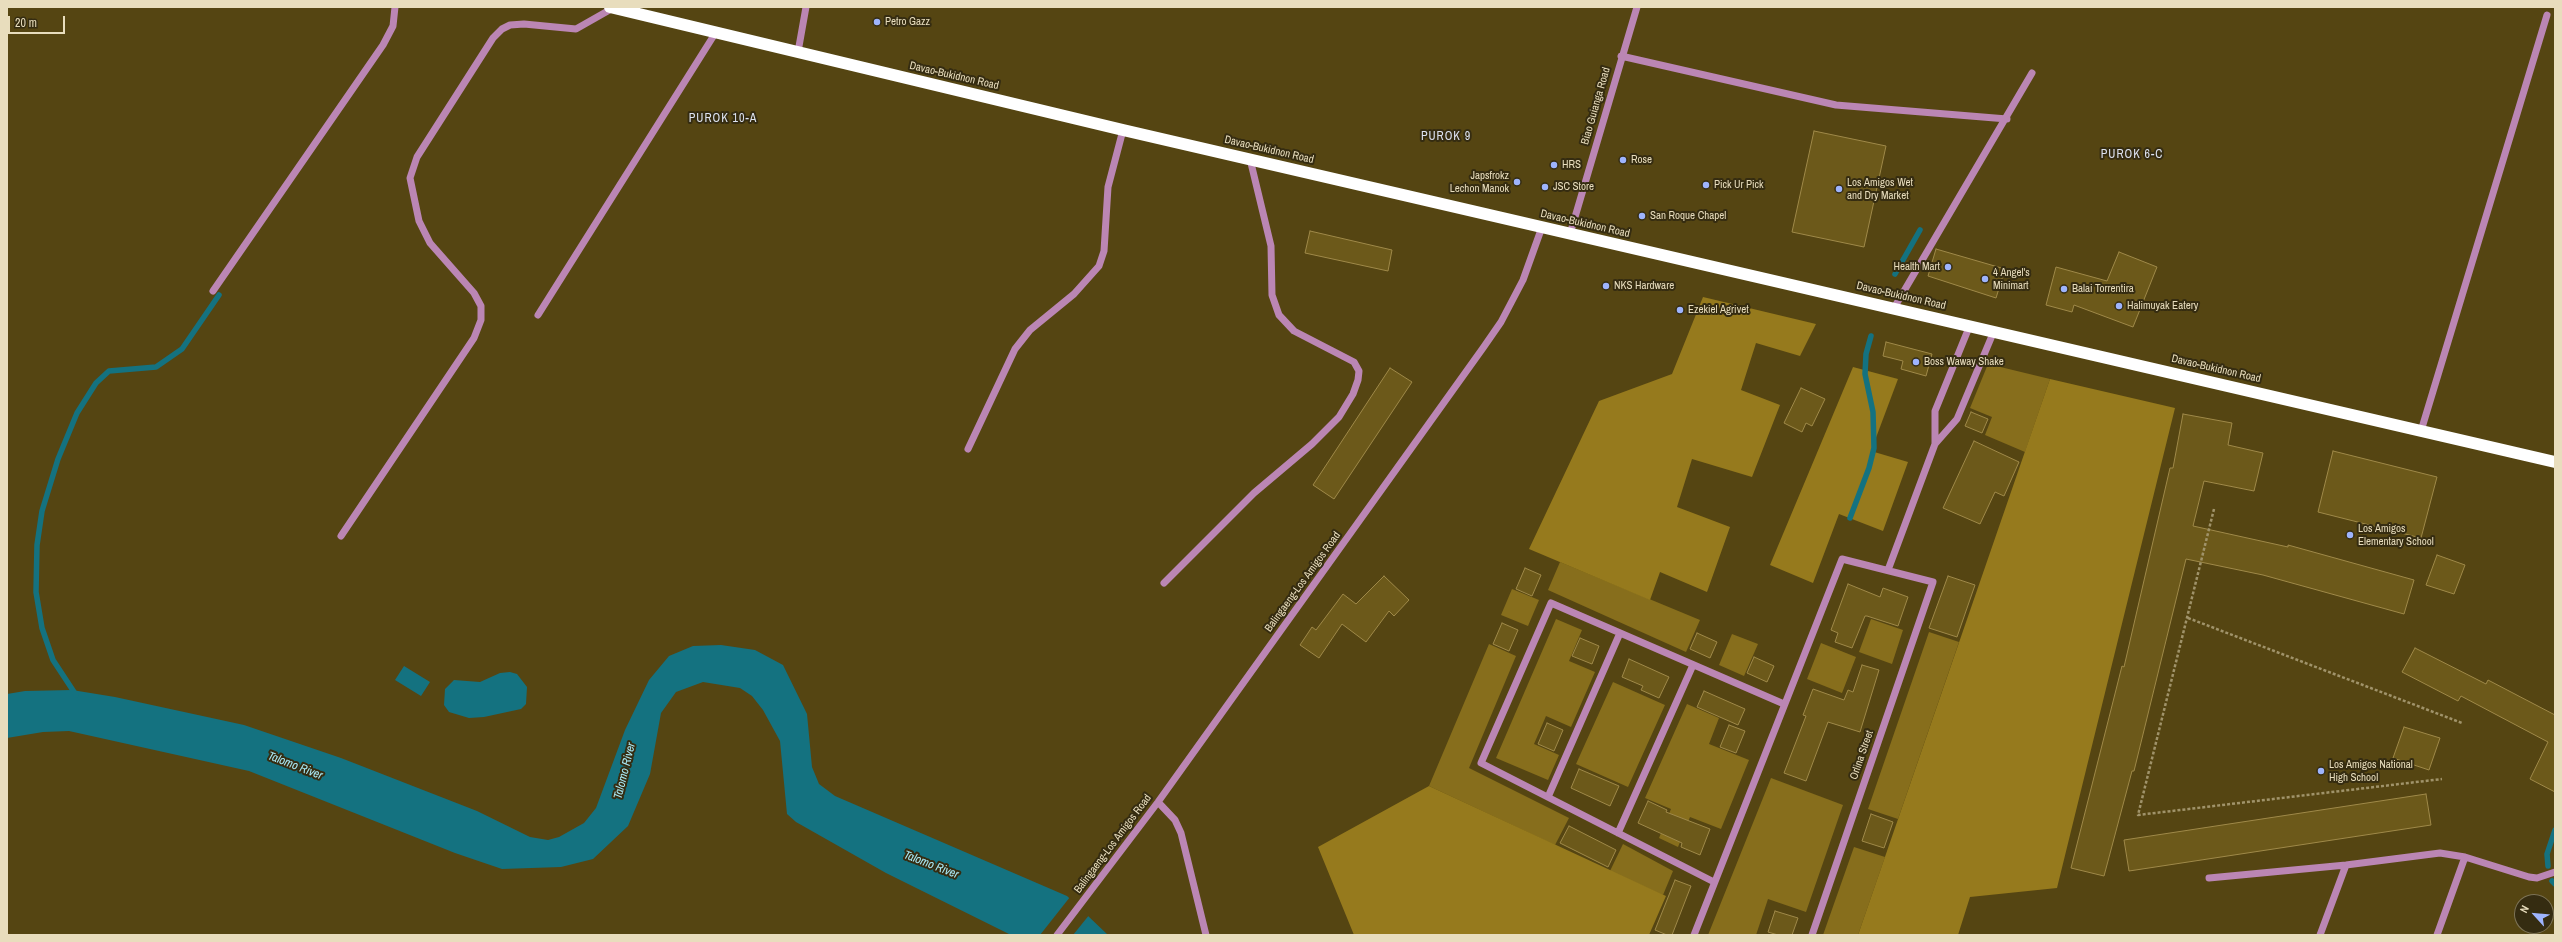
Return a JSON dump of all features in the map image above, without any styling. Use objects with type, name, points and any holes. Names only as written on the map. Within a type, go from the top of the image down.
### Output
[{"type":"highway","name":"Davao-Bukidnon Road","points":[[611,7],[1123,130],[1570,234],[1970,325],[2421,431],[2554,459]]},
{"type":"street","points":[[213,291],[384,45],[393,26],[395,7]]},
{"type":"street","points":[[341,536],[474,338],[481,320],[481,306],[474,293],[430,243],[419,221],[410,178],[417,157],[493,38],[502,29],[510,25],[524,24],[576,28],[611,7]]},
{"type":"street","points":[[798,52],[806,7]]},
{"type":"street","name":"Biao Guianga Road","points":[[1570,234],[1636,7]]},
{"type":"street","points":[[2421,431],[2547,16]]},
{"type":"street","points":[[538,314],[716,32]]},
{"type":"street","points":[[1621,56],[1791,97],[1836,105],[2007,119]]},
{"type":"street","points":[[1894,308],[2007,119],[2032,73]]},
{"type":"street","points":[[968,449],[1015,349],[1030,330],[1074,294],[1099,266],[1104,250],[1108,187],[1123,130]]},
{"type":"street","points":[[1164,583],[1254,493],[1312,444],[1339,417],[1353,394],[1358,380],[1359,370],[1354,362],[1294,330],[1279,315],[1272,295],[1271,246],[1250,159]]},
{"type":"street","name":"Balingaeng-Los Amigos Road","points":[[1057,935],[1158,802],[1501,322],[1523,280],[1542,227]]},
{"type":"street","points":[[1694,935],[1842,559],[1888,570],[1935,444],[1935,411],[1970,325]]},
{"type":"street","points":[[1935,444],[1957,419],[1994,331]]},
{"type":"street","name":"Orlina Street","points":[[1812,935],[1933,582],[1888,570]]},
{"type":"street","points":[[1714,882],[1481,763],[1551,603],[1784,704]]},
{"type":"street","points":[[1548,798],[1620,633]]},
{"type":"street","points":[[1618,833],[1693,665]]},
{"type":"street","points":[[1158,802],[1175,820],[1181,832],[1206,935]]},
{"type":"street","points":[[2209,878],[2346,865],[2440,853],[2465,857],[2529,877],[2537,878],[2555,872]]},
{"type":"street","points":[[2437,935],[2465,857]]},
{"type":"street","points":[[2320,935],[2346,865]]},
{"type":"path","points":[[2214,509],[2138,815],[2442,779]]},
{"type":"path","points":[[2188,618],[2462,723]]},
{"type":"shaded area","points":[[1703,297],[1816,324],[1800,356],[1756,343],[1741,390],[1780,405],[1752,477],[1692,459],[1677,507],[1730,527],[1707,592],[1660,572],[1650,600],[1529,549],[1599,401],[1672,374]]},
{"type":"shaded area","points":[[1988,364],[2050,379],[2025,452],[1985,435],[1992,417],[1970,408]]},
{"type":"shaded area","points":[[1853,367],[1898,379],[1871,451],[1908,462],[1883,531],[1839,514],[1813,583],[1770,565]]},
{"type":"shaded area","points":[[2050,379],[2175,408],[2057,888],[1970,897],[1958,935],[1858,935]]},
{"type":"shaded area","points":[[1560,562],[1700,620],[1686,652],[1548,590]]},
{"type":"shaded area","points":[[1512,589],[1539,600],[1528,626],[1501,615]]},
{"type":"shaded area","points":[[1556,619],[1582,630],[1569,661],[1595,672],[1571,727],[1546,716],[1534,744],[1559,755],[1548,780],[1496,758]]},
{"type":"shaded area","points":[[1871,619],[1903,630],[1892,664],[1859,652]]},
{"type":"shaded area","points":[[1929,632],[1959,642],[1898,819],[1868,809]]},
{"type":"shaded area","points":[[1732,634],[1758,644],[1744,676],[1719,665]]},
{"type":"shaded area","points":[[1821,643],[1856,657],[1842,693],[1807,679]]},
{"type":"shaded area","points":[[1489,644],[1516,656],[1469,768],[1569,818],[1555,845],[1429,786]]},
{"type":"shaded area","points":[[1613,682],[1665,705],[1628,787],[1576,764]]},
{"type":"shaded area","points":[[1687,704],[1719,718],[1709,744],[1749,760],[1721,829],[1690,817],[1678,847],[1659,838],[1671,809],[1645,798]]},
{"type":"shaded area","points":[[1771,778],[1843,805],[1806,912],[1768,899],[1756,935],[1708,935]]},
{"type":"shaded area","points":[[1429,786],[1666,896],[1649,935],[1354,935],[1318,847]]},
{"type":"shaded area","points":[[1623,844],[1673,871],[1663,895],[1610,871]]},
{"type":"shaded area","points":[[1854,847],[1885,857],[1858,935],[1823,935]]},
{"type":"water","name":"Talomo River","points":[[721,645],[755,650],[783,665],[807,714],[812,767],[819,784],[835,796],[1067,896],[1108,935],[1011,935],[886,873],[796,822],[787,814],[780,741],[763,710],[752,696],[740,688],[703,682],[676,692],[661,713],[650,774],[628,826],[593,859],[561,867],[502,869],[455,853],[249,771],[69,731],[43,732],[7,738],[7,694],[25,691],[72,690],[115,697],[244,725],[341,758],[477,811],[530,837],[548,840],[559,837],[584,823],[596,808],[625,730],[649,680],[669,656],[693,646]]},
{"type":"water","points":[[404,666],[430,682],[421,696],[395,680]]},
{"type":"water","points":[[510,672],[517,674],[527,687],[526,704],[521,709],[484,717],[469,718],[449,712],[444,705],[445,689],[454,680],[480,682],[500,673]]},
{"type":"pier","points":[[1070,897],[1090,914],[1073,935],[1040,935]]},
{"type":"building","name":"Los Amigos Wet and Dry Market","points":[[1814,131],[1886,146],[1864,247],[1792,232]]},
{"type":"building","points":[[1310,231],[1392,250],[1388,271],[1305,253]]},
{"type":"building","points":[[1936,249],[2005,269],[1996,298],[1928,276]]},
{"type":"building","points":[[2119,252],[2157,267],[2133,327],[2074,305],[2072,312],[2046,305],[2056,267],[2107,281]]},
{"type":"building","points":[[1886,342],[1932,354],[1926,376],[1901,369],[1903,361],[1883,356]]},
{"type":"building","points":[[1390,368],[1412,382],[1334,499],[1313,485]]},
{"type":"building","points":[[1801,388],[1825,399],[1812,426],[1806,423],[1802,432],[1784,423]]},
{"type":"building","points":[[1971,412],[1988,419],[1982,433],[1965,426]]},
{"type":"building","points":[[2183,414],[2232,423],[2228,445],[2263,453],[2254,491],[2204,481],[2193,526],[2288,547],[2288,545],[2414,580],[2404,614],[2263,575],[2186,559],[2134,771],[2132,771],[2104,876],[2071,868],[2122,666],[2124,667],[2170,468],[2173,468]]},
{"type":"building","points":[[1974,441],[2019,462],[2004,496],[1995,492],[1980,524],[1943,508]]},
{"type":"building","points":[[2333,451],[2437,477],[2421,538],[2318,512]]},
{"type":"building","points":[[2437,555],[2465,565],[2454,594],[2426,585]]},
{"type":"building","points":[[1525,568],[1541,575],[1532,596],[1516,589]]},
{"type":"building","points":[[1384,576],[1409,600],[1394,616],[1389,611],[1366,642],[1342,624],[1319,658],[1300,645],[1312,627],[1316,630],[1343,594],[1356,604]]},
{"type":"building","points":[[1948,576],[1975,585],[1957,637],[1929,628]]},
{"type":"building","points":[[1848,584],[1880,597],[1883,588],[1908,597],[1898,626],[1865,616],[1852,648],[1835,642],[1838,633],[1831,630]]},
{"type":"building","points":[[1502,623],[1518,630],[1509,651],[1493,644]]},
{"type":"building","points":[[1697,633],[1717,642],[1710,658],[1690,649]]},
{"type":"building","points":[[1580,638],[1599,646],[1592,664],[1572,656]]},
{"type":"building","points":[[2415,648],[2486,684],[2488,680],[2555,715],[2555,792],[2530,779],[2548,742],[2461,696],[2458,701],[2402,672]]},
{"type":"building","points":[[1754,657],[1774,666],[1767,682],[1747,673]]},
{"type":"building","points":[[1629,659],[1669,677],[1659,698],[1641,690],[1643,686],[1622,677]]},
{"type":"building","points":[[1862,665],[1879,670],[1860,732],[1828,722],[1806,781],[1784,773],[1806,716],[1803,715],[1813,689],[1844,700],[1848,690],[1853,692]]},
{"type":"building","points":[[1704,691],[1745,709],[1738,725],[1697,707]]},
{"type":"building","points":[[1547,723],[1563,730],[1554,751],[1538,744]]},
{"type":"building","points":[[1729,725],[1745,731],[1736,753],[1720,747]]},
{"type":"building","points":[[2404,727],[2440,738],[2429,770],[2393,758]]},
{"type":"building","points":[[1579,769],[1619,786],[1610,806],[1571,788]]},
{"type":"building","points":[[2426,794],[2431,825],[2129,871],[2124,840]]},
{"type":"building","points":[[1648,801],[1667,810],[1666,812],[1710,829],[1700,855],[1681,847],[1682,843],[1638,823]]},
{"type":"building","points":[[1871,814],[1893,822],[1884,848],[1862,841]]},
{"type":"building","points":[[1569,826],[1616,850],[1608,867],[1560,843]]},
{"type":"building","points":[[1675,880],[1691,886],[1672,935],[1667,935],[1655,930]]},
{"type":"building","points":[[1775,911],[1798,918],[1792,935],[1778,935],[1768,932]]},
{"type":"waterway","points":[[1895,274],[1920,230]]},
{"type":"waterway","points":[[76,695],[53,660],[42,628],[36,592],[37,545],[42,511],[58,459],[77,413],[96,383],[109,371],[156,367],[182,349],[219,295]]},
{"type":"waterway","points":[[1850,518],[1869,468],[1874,448],[1873,412],[1865,374],[1866,354],[1871,336]]},
{"type":"waterway","points":[[2548,866],[2547,854],[2555,830]]},
{"type":"waterway","points":[[2552,881],[2555,884]]},
{"type":"place","name":"Petro Gazz","points":[[877,22]]},
{"type":"place","name":"Rose","points":[[1623,160]]},
{"type":"place","name":"HRS","points":[[1554,165]]},
{"type":"place","name":"Japsfrokz Lechon Manok","points":[[1517,182]]},
{"type":"place","name":"Pick Ur Pick","points":[[1706,185]]},
{"type":"place","name":"JSC Store","points":[[1545,187]]},
{"type":"place","name":"Los Amigos Wet and Dry Market","points":[[1839,189]]},
{"type":"place","name":"San Roque Chapel","points":[[1642,216]]},
{"type":"place","name":"Health Mart","points":[[1948,267]]},
{"type":"place","name":"4 Angel's Minimart","points":[[1985,279]]},
{"type":"place","name":"NKS Hardware","points":[[1606,286]]},
{"type":"place","name":"Balai Torrentira","points":[[2064,289]]},
{"type":"place","name":"Halimuyak Eatery","points":[[2119,306]]},
{"type":"place","name":"Ezekiel Agrivet","points":[[1680,310]]},
{"type":"place","name":"Boss Waway Shake","points":[[1916,362]]},
{"type":"place","name":"Los Amigos Elementary School","points":[[2350,535]]},
{"type":"place","name":"Los Amigos National High School","points":[[2321,771]]},
{"type":"district","name":"PUROK 10-A","points":[[723,119]]},
{"type":"district","name":"PUROK 9","points":[[1446,137]]},
{"type":"district","name":"PUROK 6-C","points":[[2132,155]]}]
